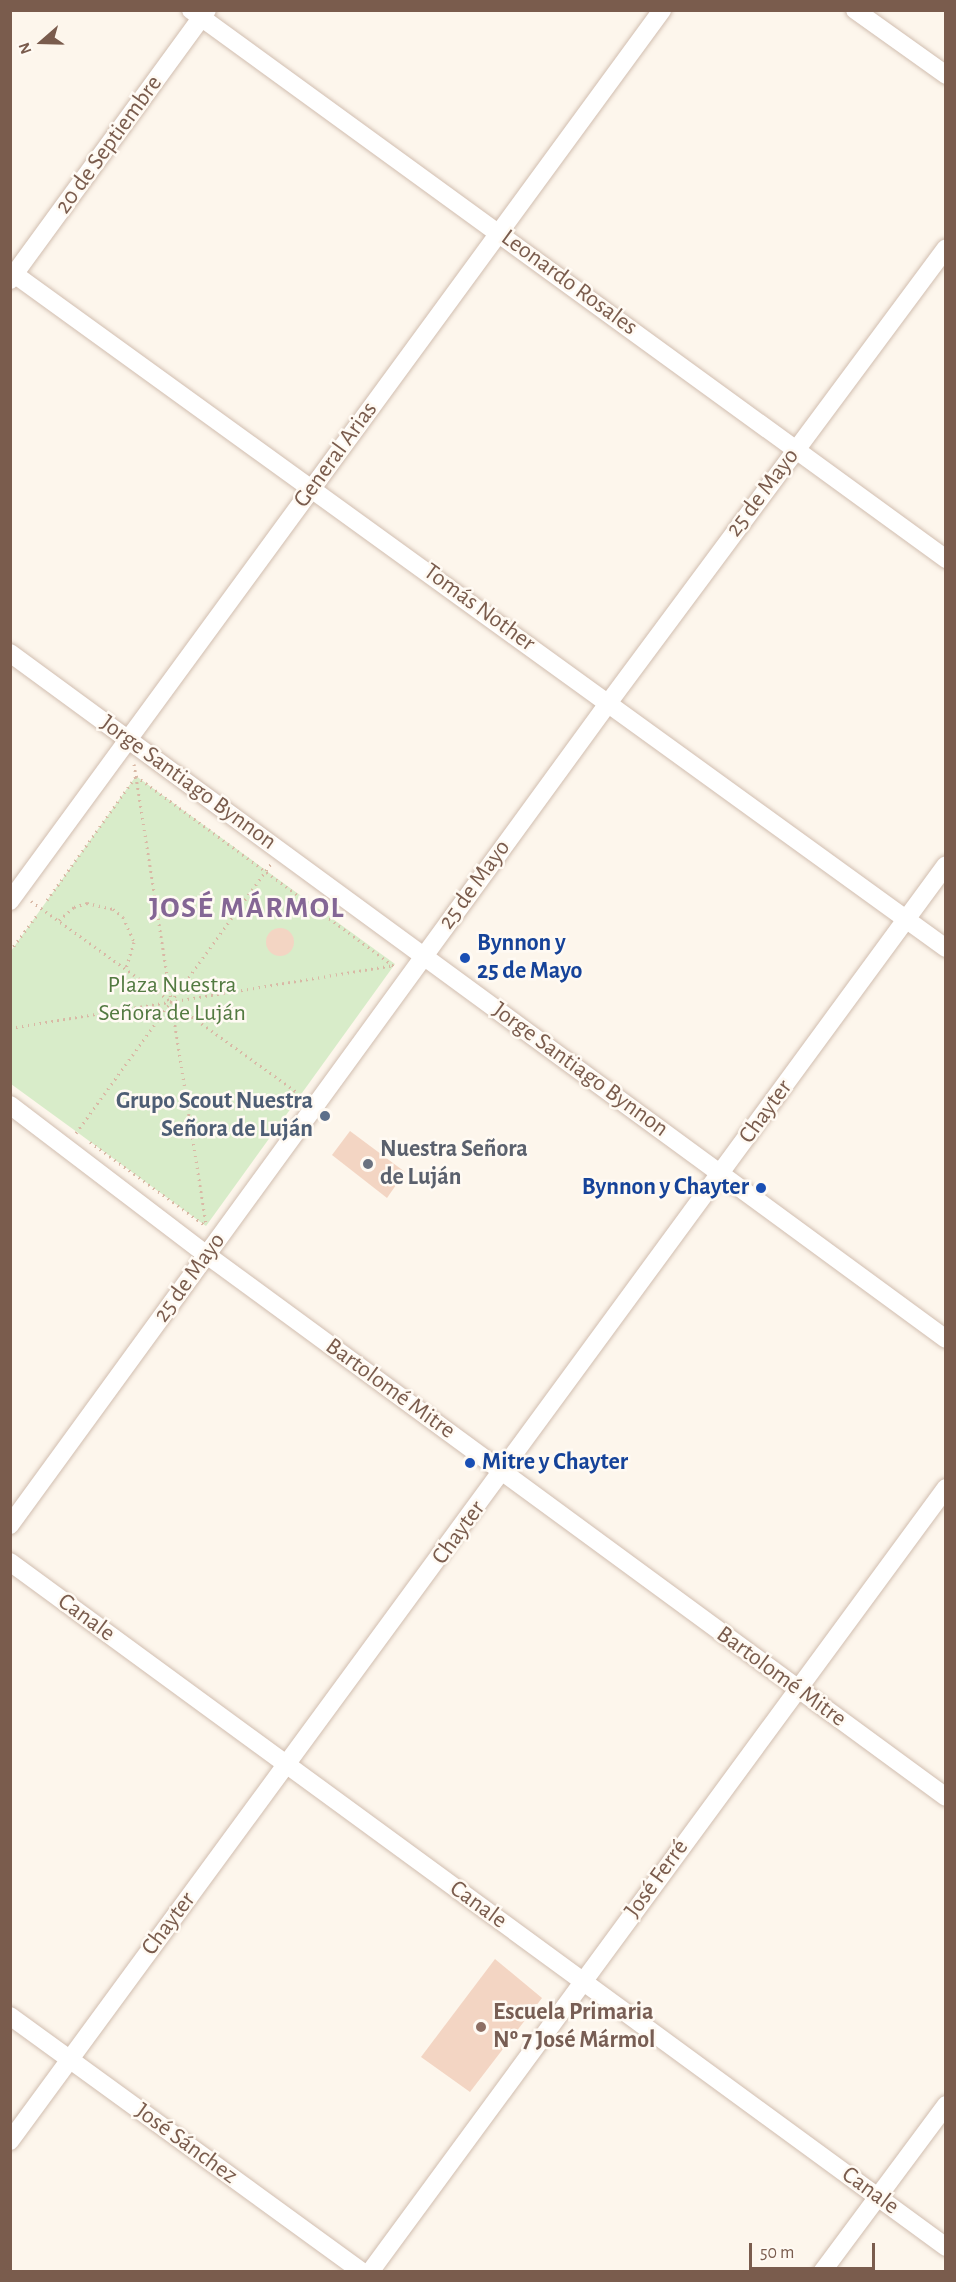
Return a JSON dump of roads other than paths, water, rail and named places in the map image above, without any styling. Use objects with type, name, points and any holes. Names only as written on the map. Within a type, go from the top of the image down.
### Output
[{"type":"street","name":"General Arias","points":[[14,896],[662,10]]},
{"type":"street","points":[[855,10],[945,75]]},
{"type":"street","name":"Leonardo Rosales","points":[[200,13],[945,559]]},
{"type":"street","name":"20 de Septiembre","points":[[12,275],[200,13]]},
{"type":"street","name":"25 de Mayo","points":[[10,1525],[207,1255],[308,1100],[423,955],[945,248]]},
{"type":"street","name":"Tomás Nother","points":[[12,275],[312,487],[945,948]]},
{"type":"street","name":"Jorge Santiago Bynnon","points":[[10,653],[945,1339]]},
{"type":"street","name":"Chayter","points":[[10,2141],[504,1472],[945,865]]},
{"type":"street","name":"Bartolomé Mitre","points":[[10,1106],[72,1139],[207,1255],[945,1797]]},
{"type":"street","name":"José Ferré","points":[[370,2271],[945,1488]]},
{"type":"street","name":"Canale","points":[[10,1562],[945,2247]]},
{"type":"street","name":"José Sánchez","points":[[10,2016],[362,2271]]},
{"type":"street","points":[[822,2271],[945,2105]]},
{"type":"place","name":"Bynnon y 25 de Mayo","points":[[465,958]]},
{"type":"place","name":"Grupo Scout Nuestra Señora de Luján","points":[[325,1116]]},
{"type":"place","name":"Nuestra Señora de Luján","points":[[368,1164]]},
{"type":"place","name":"Bynnon y Chayter","points":[[761,1188]]},
{"type":"place","name":"Mitre y Chayter","points":[[470,1463]]},
{"type":"place","name":"Escuela Primaria Nº 7 José Mármol","points":[[481,2027]]},
{"type":"district","name":"JOSÉ MÁRMOL","points":[[247,908]]},
{"type":"park label","name":"Plaza Nuestra Señora de Luján","points":[[172,1000]]}]
